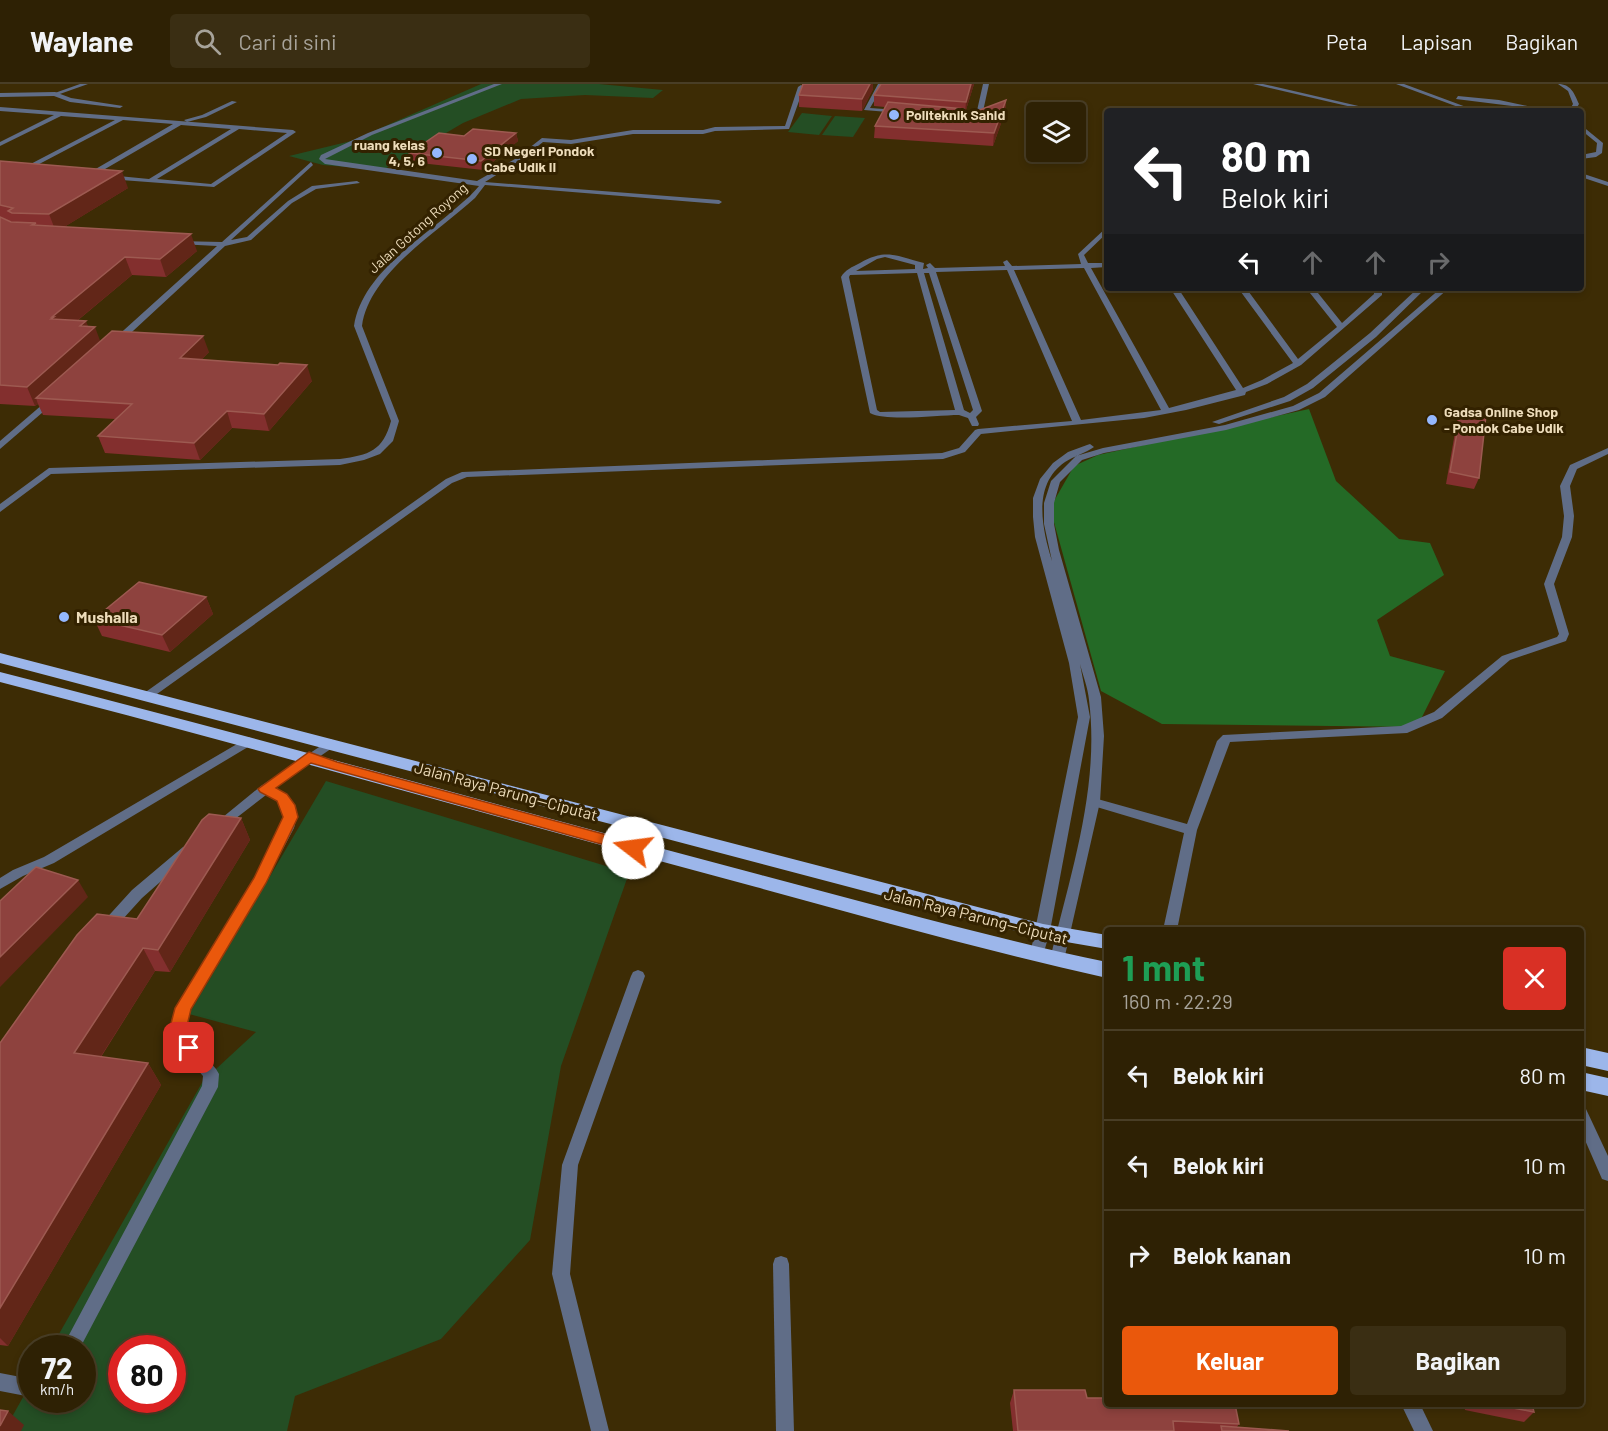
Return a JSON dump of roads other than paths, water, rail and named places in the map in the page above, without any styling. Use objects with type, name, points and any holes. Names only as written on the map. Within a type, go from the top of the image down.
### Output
[{"type":"highway","name":"Jalan Raya Parung—Ciputat","points":[[0,658],[1044,931],[1104,941]]},
{"type":"highway","name":"Jalan Raya Parung—Ciputat","points":[[0,677],[309,757],[333,766],[1037,955],[1104,969]]},
{"type":"highway","points":[[1584,1057],[1608,1062]]},
{"type":"highway","points":[[1584,1082],[1608,1088]]},
{"type":"street","points":[[0,95],[54,94],[85,84]]},
{"type":"street","name":"Jalan Gotong Royong","points":[[0,509],[49,471],[340,462],[371,455],[384,448],[392,436],[395,421],[358,326],[357,316],[360,306],[375,286],[410,250],[482,188],[478,183],[325,162],[322,159],[323,156],[370,134],[499,84]]},
{"type":"street","points":[[881,84],[866,109],[902,113]]},
{"type":"street","points":[[958,117],[979,116],[986,84]]},
{"type":"street","points":[[1256,84],[1364,108]]},
{"type":"street","points":[[1399,84],[1466,108]]},
{"type":"street","points":[[1561,84],[1570,90],[1576,104],[1574,108]]},
{"type":"street","points":[[478,183],[517,160],[542,140],[571,142],[633,132],[703,132],[716,129],[787,128],[801,87]]},
{"type":"street","points":[[54,94],[70,100],[120,106]]},
{"type":"street","points":[[1458,98],[1532,108]]},
{"type":"street","points":[[0,107],[184,120],[204,116],[234,102]]},
{"type":"street","points":[[0,107],[293,132],[212,186],[89,175],[180,123]]},
{"type":"street","points":[[0,144],[61,114]]},
{"type":"street","points":[[0,169],[22,171],[122,118]]},
{"type":"street","points":[[151,180],[237,128]]},
{"type":"street","points":[[1584,130],[1600,143],[1599,153],[1584,157]]},
{"type":"street","points":[[111,347],[311,164]]},
{"type":"street","points":[[1584,176],[1608,183]]},
{"type":"street","points":[[168,242],[224,244],[249,239],[290,202],[314,187],[332,183],[357,183]]},
{"type":"street","points":[[478,183],[719,202]]},
{"type":"street","points":[[1104,232],[1080,255],[1167,412]]},
{"type":"street","points":[[918,268],[885,255],[875,257],[847,273],[845,277],[873,411],[887,415],[960,412],[972,416]]},
{"type":"street","points":[[847,273],[931,267],[1084,263],[1104,260]]},
{"type":"street","points":[[1084,263],[1104,265]]},
{"type":"street","points":[[1008,265],[1077,422]]},
{"type":"street","points":[[931,267],[978,411],[972,416]]},
{"type":"street","points":[[918,268],[960,412]]},
{"type":"street","points":[[1176,291],[1242,393]]},
{"type":"street","points":[[1244,291],[1298,363]]},
{"type":"street","points":[[1312,291],[1340,326]]},
{"type":"street","points":[[146,696],[449,481],[465,474],[943,456],[962,450],[978,432],[1167,412],[1242,393],[1298,363],[1378,295],[1377,291]]},
{"type":"street","points":[[1037,955],[1044,931],[1084,717],[1081,690],[1038,519],[1038,498],[1046,475],[1070,453],[1094,446],[1217,422],[1287,399],[1319,379],[1419,291]]},
{"type":"street","points":[[1057,960],[1094,802],[1098,736],[1095,697],[1050,532],[1049,503],[1056,481],[1079,458],[1103,451],[1226,427],[1296,408],[1322,396],[1442,291]]},
{"type":"street","points":[[0,446],[59,394]]},
{"type":"street","points":[[972,416],[978,432]]},
{"type":"street","points":[[1171,927],[1191,830],[1223,741],[1227,738],[1403,730],[1438,716],[1506,658],[1562,639],[1564,634],[1549,584],[1567,537],[1569,516],[1565,486],[1573,467],[1608,451]]},
{"type":"street","points":[[0,884],[18,873],[49,860],[249,741]]},
{"type":"street","points":[[96,939],[137,894],[207,835],[265,789],[331,743]]},
{"type":"street","points":[[78,1335],[210,1087],[211,1074],[178,1035],[178,1021],[183,1008],[261,879],[285,832],[290,817],[288,805],[282,797],[265,789]]},
{"type":"street","points":[[1094,802],[1191,830]]},
{"type":"street","points":[[600,1431],[561,1274],[564,1230],[570,1165],[638,976]]},
{"type":"street","points":[[1584,1121],[1608,1174]]},
{"type":"street","points":[[781,1264],[785,1431]]},
{"type":"street","points":[[0,1382],[18,1385]]},
{"type":"street","points":[[1412,1407],[1424,1431]]},
{"type":"place","name":"Politeknik Sahid","points":[[894,115]]},
{"type":"place","name":"ruang kelas 4, 5, 6","points":[[437,153]]},
{"type":"place","name":"SD Negeri Pondok Cabe Udik II","points":[[472,159]]},
{"type":"place","name":"Gadsa Online Shop - Pondok Cabe Udik","points":[[1432,420]]},
{"type":"place","name":"Mushalla","points":[[64,617]]}]
